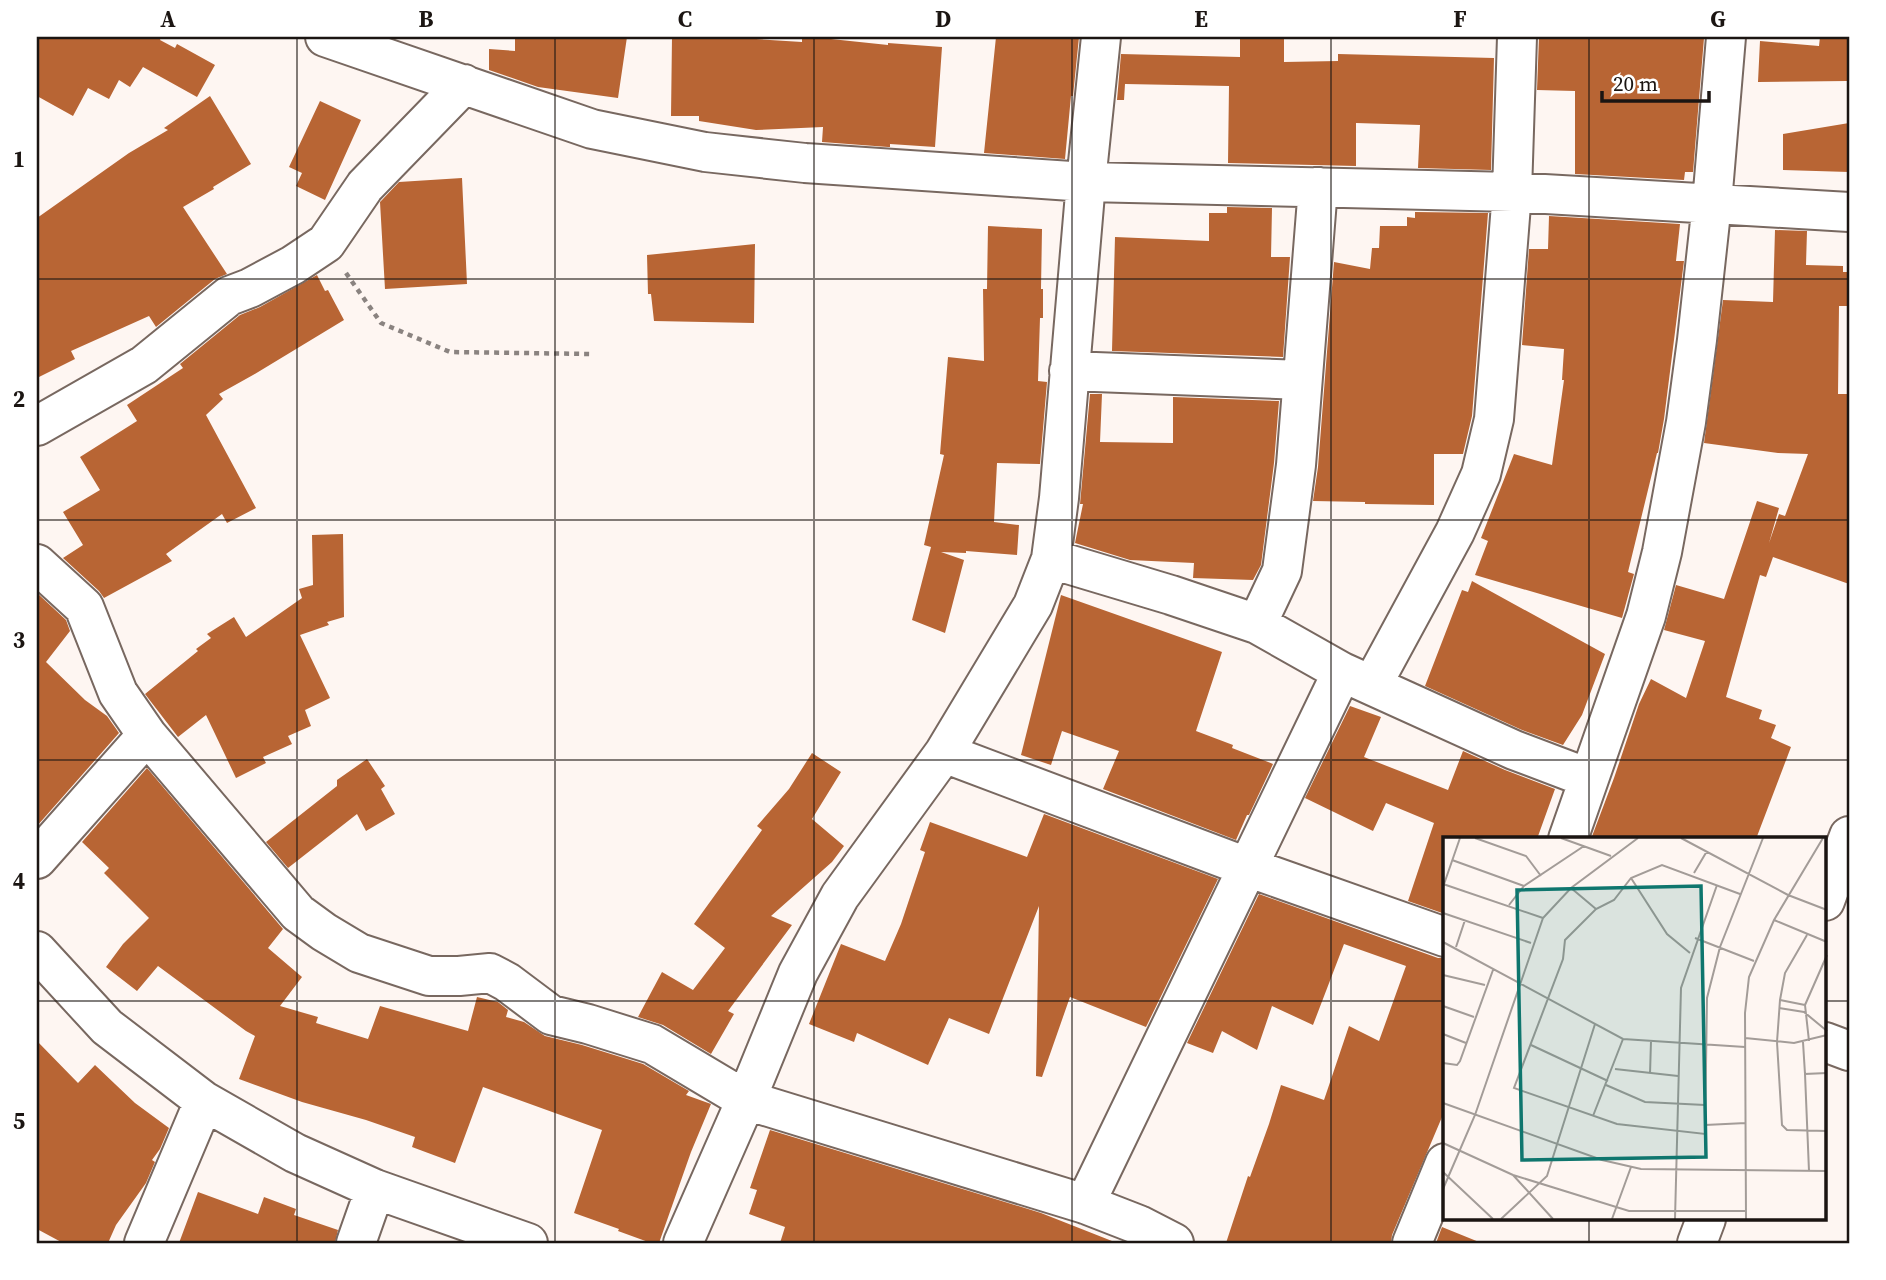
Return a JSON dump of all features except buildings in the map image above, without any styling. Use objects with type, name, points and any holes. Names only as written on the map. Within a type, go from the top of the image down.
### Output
[{"type":"street","points":[[683,1243],[798,973],[841,896],[944,752],[1033,605],[1051,559],[1059,498],[1101,37]]},
{"type":"street","points":[[1085,1204],[1247,867],[1357,679],[1455,532],[1481,474],[1494,419],[1512,192],[1517,37]]},
{"type":"street","points":[[1569,837],[1646,616],[1662,552],[1686,422],[1712,203],[1726,37]]},
{"type":"street","points":[[349,41],[592,129],[705,152],[805,163],[1086,182],[1512,192],[1849,212]]},
{"type":"street","points":[[37,426],[144,365],[229,296],[293,265],[326,243],[365,186],[464,84]]},
{"type":"street","points":[[1257,624],[1282,571],[1296,465],[1318,187]]},
{"type":"street","points":[[1069,370],[1302,380]]},
{"type":"street","points":[[1051,559],[1257,624],[1357,679],[1514,750],[1588,778]]},
{"type":"street","points":[[37,564],[84,607],[118,693],[147,735],[298,913],[359,953],[429,976],[489,974],[507,982],[551,1015],[652,1044],[746,1100],[1085,1204],[1139,1225],[1174,1243]]},
{"type":"street","points":[[37,859],[147,735]]},
{"type":"street","points":[[944,752],[1247,867],[1443,936]]},
{"type":"street","points":[[1826,898],[1849,836]]},
{"type":"street","points":[[37,951],[107,1027],[204,1101],[295,1153],[375,1189],[528,1243]]},
{"type":"street","points":[[1826,1042],[1849,1051]]},
{"type":"street","points":[[144,1243],[204,1101]]},
{"type":"street","points":[[1412,1243],[1443,1168]]},
{"type":"street","points":[[356,1243],[375,1189]]},
{"type":"street","points":[[1697,1243],[1706,1220]]},
{"type":"path","points":[[326,243],[381,323],[450,352],[593,354]]}]
